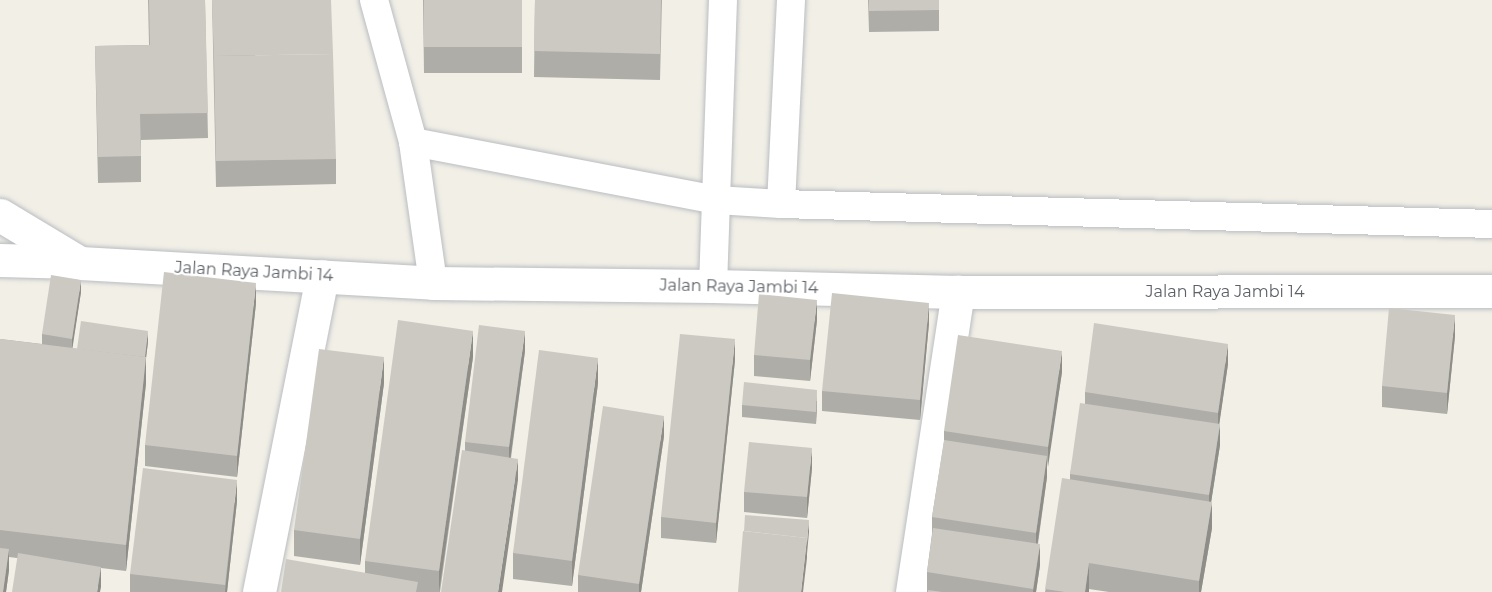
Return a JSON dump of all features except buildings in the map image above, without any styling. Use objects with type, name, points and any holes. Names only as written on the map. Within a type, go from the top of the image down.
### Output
[{"type":"street","name":"Jalan Raya Jambi 14","points":[[0,215],[80,262],[433,283],[958,292],[1492,291]]},
{"type":"street","points":[[0,260],[80,262]]},
{"type":"street","points":[[259,592],[322,276]]},
{"type":"street","points":[[912,592],[958,292]]},
{"type":"lane","points":[[374,0],[413,142],[433,283]]},
{"type":"lane","points":[[713,286],[723,0]]},
{"type":"lane","points":[[781,204],[791,0]]},
{"type":"lane","points":[[413,142],[716,200],[781,204],[1492,224]]}]
